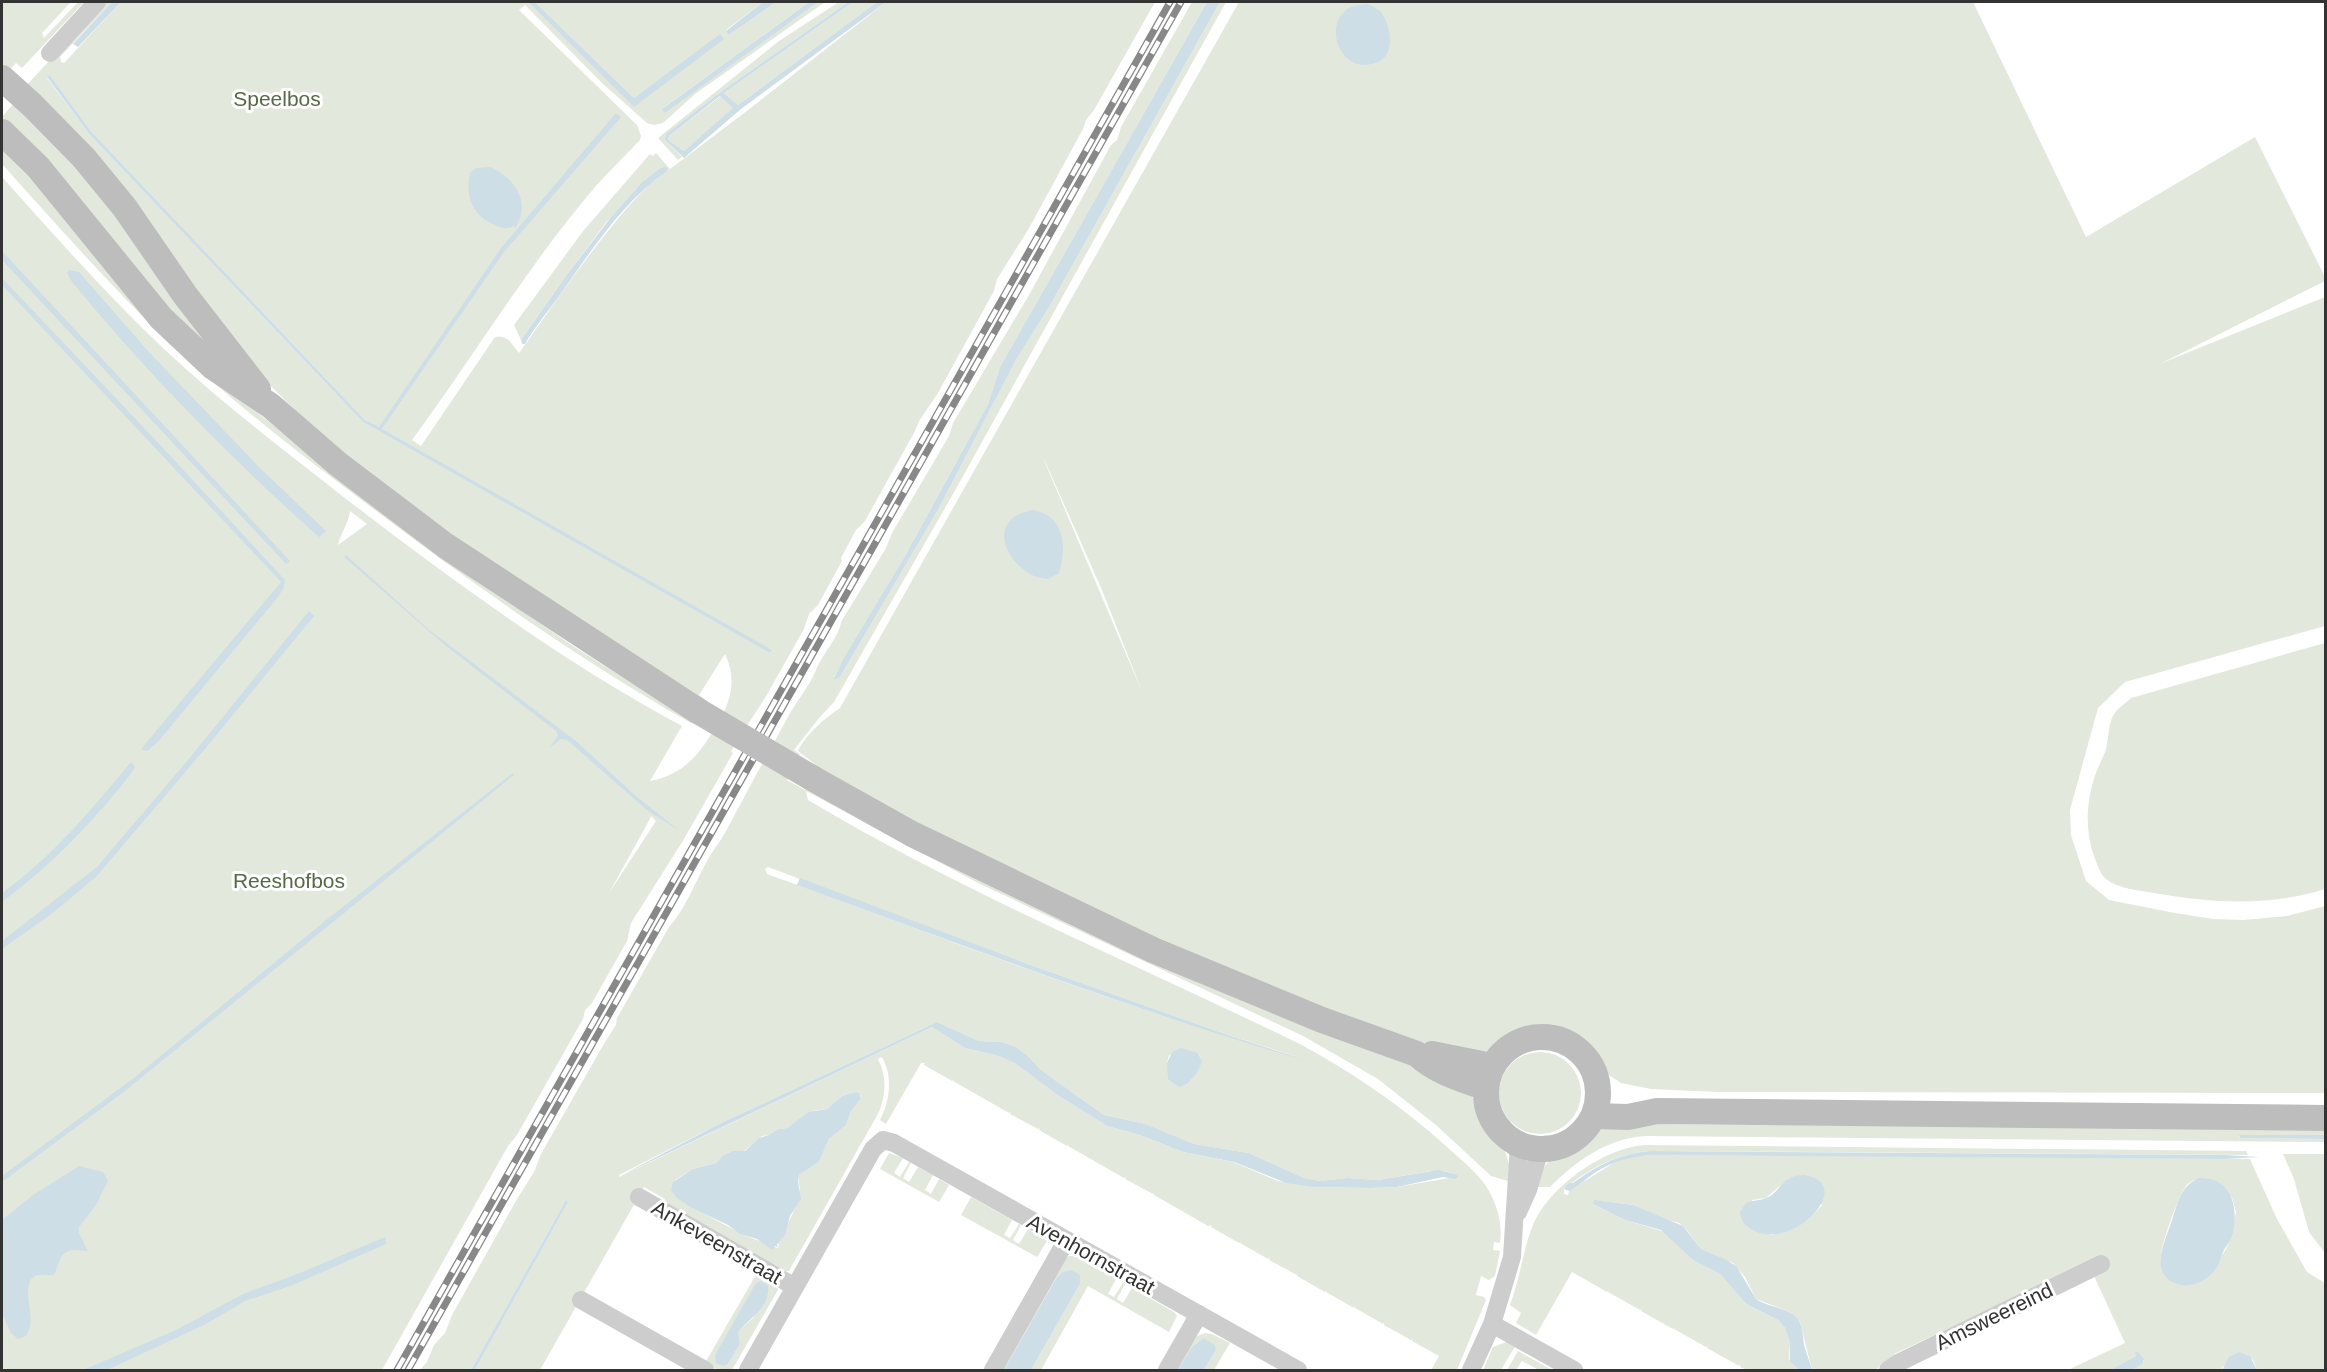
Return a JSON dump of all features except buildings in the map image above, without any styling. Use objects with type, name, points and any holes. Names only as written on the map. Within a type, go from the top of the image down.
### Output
[{"type":"main road","points":[[2,78],[50,122],[90,166],[124,208],[185,295],[271,406]]},
{"type":"main road","points":[[2,132],[38,167],[161,318],[213,367],[271,406],[338,464],[446,546],[698,711],[912,834],[1153,950],[1322,1020],[1417,1054],[1428,1053],[1489,1077]]},
{"type":"main road","points":[[1546,1037],[1565,1042],[1582,1053],[1593,1070],[1595,1105],[1584,1130],[1571,1141],[1554,1148],[1529,1147],[1505,1135],[1494,1122],[1487,1106],[1489,1077],[1508,1049],[1526,1039],[1546,1037]]},
{"type":"main road","points":[[1595,1105],[1631,1100],[1657,1111],[2325,1118]]},
{"type":"street","points":[[50,53],[97,2]]},
{"type":"street","name":"Avenhornstraat","points":[[883,1140],[894,1143],[1298,1371]]},
{"type":"street","name":"Ankeveenstraat","points":[[748,1371],[873,1149],[883,1140]]},
{"type":"street","points":[[1471,1371],[1492,1324],[1512,1257],[1516,1216],[1515,1187],[1529,1147]]},
{"type":"street","name":"Ankeveenstraat","points":[[639,1197],[795,1287]]},
{"type":"street","points":[[993,1371],[1066,1241]]},
{"type":"street","name":"Amsweereind","points":[[1888,1371],[1900,1362],[2101,1264]]},
{"type":"street","points":[[581,1300],[705,1371]]},
{"type":"street","points":[[1167,1371],[1199,1314]]},
{"type":"street","points":[[1492,1324],[1574,1371]]},
{"type":"green space","points":[[2,2],[71,2],[42,33],[44,38],[78,2],[84,2],[22,68],[16,63],[7,73],[2,69]]},
{"type":"green space","points":[[104,2],[112,2],[60,57],[61,62],[64,63],[121,2],[528,2],[634,106],[721,35],[634,98],[535,2],[763,2],[726,30],[729,35],[776,2],[809,2],[663,108],[665,112],[818,2],[825,2],[695,94],[663,123],[654,125],[647,123],[602,83],[525,5],[519,10],[637,125],[641,136],[640,140],[601,180],[571,216],[524,279],[412,440],[421,446],[495,337],[506,338],[519,353],[619,218],[642,192],[669,169],[659,169],[642,182],[605,224],[521,340],[514,325],[584,230],[650,154],[653,156],[656,153],[670,169],[886,2],[1155,2],[1094,110],[1086,120],[1028,230],[997,279],[994,291],[938,393],[919,421],[865,521],[856,530],[818,605],[809,614],[804,629],[765,698],[734,746],[731,752],[733,753],[684,839],[631,923],[627,941],[592,1003],[585,1010],[583,1019],[517,1135],[508,1146],[382,1370],[2,1370],[2,177],[142,328],[184,368],[250,423],[464,587],[549,646],[682,726],[650,781],[681,769],[709,738],[725,710],[731,692],[729,664],[725,654],[699,695],[705,699],[703,702],[581,626],[387,489],[304,419],[261,376],[25,87]],"holes":[[[50,75],[90,130],[365,420],[771,650],[771,653],[363,422],[89,134],[47,78]],[[350,511],[367,524],[338,545]],[[651,817],[656,821],[609,893]]]},
{"type":"green space","points":[[839,2],[848,2],[722,91],[667,134],[665,140],[682,157],[678,160],[658,138],[779,41]]},
{"type":"green space","points":[[853,2],[877,2],[738,105],[724,93]]},
{"type":"green space","points":[[1192,2],[1207,2],[1000,367],[988,404],[905,556],[834,677],[840,677],[939,508],[1016,360],[1048,309],[1220,2],[1226,2],[957,487],[834,702],[794,750],[800,754],[787,780],[1364,1046],[1459,1085],[1471,1094],[1483,1121],[1504,1148],[1509,1164],[1508,1181],[1491,1176],[1436,1125],[1378,1079],[1303,1036],[978,883],[806,791],[808,800],[928,867],[1300,1044],[1376,1091],[1447,1147],[1475,1173],[1488,1189],[1498,1211],[1500,1227],[1500,1243],[1494,1242],[1493,1250],[1500,1251],[1495,1276],[1489,1280],[1481,1276],[1476,1295],[1486,1300],[1457,1370],[1431,1370],[1439,1356],[1412,1341],[1413,1339],[1384,1325],[1384,1322],[1383,1324],[1355,1308],[1356,1306],[1354,1308],[1326,1292],[1327,1290],[1325,1292],[1297,1276],[1298,1274],[1240,1243],[1241,1241],[1239,1243],[1211,1227],[1212,1225],[1208,1226],[1068,1144],[1067,1146],[1039,1130],[1040,1128],[953,1081],[954,1079],[952,1081],[924,1065],[925,1063],[921,1063],[886,1124],[880,1120],[889,1088],[888,1072],[882,1057],[878,1059],[885,1085],[879,1112],[789,1271],[785,1271],[662,1204],[665,1199],[644,1187],[540,1370],[475,1370],[567,1204],[566,1200],[471,1370],[420,1370],[427,1362],[434,1345],[445,1333],[452,1315],[616,1025],[617,1018],[669,927],[686,902],[713,850],[834,639],[841,622],[949,436],[953,423],[1029,295],[1111,145],[1117,140],[1121,127]],"holes":[[[768,867],[1025,963],[1228,1035],[1301,1058],[1166,1017],[1032,971],[767,874],[765,869]],[[937,1022],[979,1041],[1002,1042],[1016,1047],[1041,1070],[1104,1115],[1146,1124],[1194,1144],[1249,1153],[1304,1178],[1320,1181],[1347,1178],[1378,1180],[1431,1171],[1456,1174],[1449,1178],[1397,1187],[1312,1187],[1278,1181],[1233,1162],[1183,1152],[1140,1135],[1107,1126],[1059,1096],[1016,1064],[999,1056],[965,1048],[932,1027],[619,1177],[719,1124]],[[1198,1053],[1201,1064],[1191,1081],[1167,1063],[1169,1055]],[[855,1092],[861,1096],[851,1111],[846,1125],[829,1139],[819,1162],[799,1175],[799,1198],[777,1243],[778,1248],[744,1235],[684,1203],[675,1180],[693,1169],[716,1163],[722,1156],[732,1151],[744,1151],[762,1136],[787,1128],[813,1111],[827,1109],[842,1096]]]},
{"type":"green space","points":[[1239,2],[1973,2],[2086,237],[2255,137],[2325,277],[2325,281],[2162,363],[2325,297],[2325,626],[2125,682],[2098,708],[2070,810],[2071,835],[2086,881],[2109,900],[2213,919],[2243,920],[2287,916],[2325,906],[2325,1093],[1718,1092],[1651,1089],[1621,1083],[1601,1070],[1592,1047],[1565,1032],[1541,1028],[1531,1029],[1517,1033],[1489,1051],[1470,1055],[1389,1034],[1156,941],[979,855],[835,780],[798,751],[816,727],[840,708]],"holes":[[[1044,459],[1102,590],[1143,694]]]},
{"type":"green space","points":[[721,96],[734,108],[684,151],[668,140],[669,136]]},
{"type":"green space","points":[[14,103],[34,122],[37,120],[99,188],[166,283],[225,358],[219,364],[146,291],[68,191],[19,138],[22,136],[2,117]]},
{"type":"green space","points":[[2,141],[240,399],[355,490],[483,584],[573,646],[692,721],[691,723],[612,676],[498,600],[332,477],[223,391],[128,301],[2,164]]},
{"type":"green space","points":[[2325,643],[2325,889],[2283,899],[2219,901],[2135,890],[2116,885],[2106,879],[2099,870],[2091,848],[2088,814],[2090,792],[2106,749],[2114,714],[2131,698]]},
{"type":"green space","points":[[1540,1052],[1556,1055],[1569,1064],[1578,1077],[1581,1093],[1578,1109],[1569,1122],[1556,1131],[1540,1134],[1524,1131],[1511,1122],[1502,1109],[1499,1093],[1502,1077],[1511,1064],[1524,1055]]},
{"type":"green space","points":[[1633,1124],[2325,1129],[2325,1135],[2239,1136],[2240,1138],[2325,1139],[2325,1142],[1645,1136],[1605,1147],[1570,1168],[1550,1187],[1537,1187],[1547,1163],[1569,1150],[1591,1132],[1604,1127]]},
{"type":"green space","points":[[1646,1145],[2246,1151],[2248,1155],[1651,1151],[1615,1158],[1604,1163],[1574,1181],[1564,1189],[1564,1194],[1568,1195],[1569,1191],[1615,1162],[1633,1156],[1651,1155],[2250,1159],[2277,1219],[2307,1272],[2325,1283],[2325,1370],[2257,1370],[2253,1360],[2246,1354],[2222,1367],[2222,1370],[2132,1370],[2144,1361],[2137,1351],[2136,1356],[2110,1370],[2068,1370],[2125,1343],[2088,1263],[1894,1354],[1895,1357],[1883,1363],[1876,1370],[1812,1370],[1800,1322],[1790,1312],[1756,1299],[1745,1277],[1733,1263],[1701,1249],[1679,1223],[1657,1217],[1633,1205],[1601,1201],[1593,1204],[1625,1220],[1665,1232],[1693,1260],[1720,1274],[1746,1304],[1778,1320],[1785,1328],[1790,1343],[1789,1359],[1799,1370],[1747,1370],[1740,1367],[1740,1364],[1739,1366],[1707,1348],[1708,1346],[1674,1329],[1675,1327],[1673,1329],[1641,1311],[1642,1309],[1608,1292],[1609,1290],[1607,1292],[1572,1272],[1536,1335],[1516,1323],[1521,1313],[1510,1305],[1533,1225],[1541,1210],[1565,1183],[1597,1161],[1630,1147]],"holes":[[[1789,1178],[1822,1205],[1799,1226],[1770,1235],[1752,1200],[1766,1198]],[[2204,1178],[2214,1180],[2232,1198],[2236,1212],[2230,1242],[2211,1274],[2170,1280],[2164,1271],[2161,1258],[2167,1230],[2184,1189],[2191,1182]]]},
{"type":"green space","points":[[889,1153],[903,1158],[894,1173],[900,1177],[909,1162],[911,1163],[903,1178],[909,1182],[918,1167],[933,1175],[925,1190],[931,1194],[939,1179],[949,1185],[939,1202],[880,1169]]},
{"type":"green space","points":[[2283,1154],[2325,1154],[2325,1253],[2309,1232],[2294,1179]]},
{"type":"green space","points":[[971,1197],[1012,1220],[1004,1235],[1010,1238],[1019,1224],[1021,1225],[1013,1240],[1019,1244],[1028,1229],[1047,1241],[1037,1257],[961,1215]]},
{"type":"green space","points":[[1077,1256],[1116,1279],[1108,1294],[1114,1297],[1123,1283],[1125,1284],[1117,1299],[1123,1303],[1132,1288],[1174,1312],[1177,1316],[1169,1332],[1088,1286],[1041,1370],[1031,1370],[1080,1284],[1064,1272],[1057,1277],[1002,1370],[1067,1257]]},
{"type":"green space","points":[[757,1273],[777,1286],[778,1290],[732,1370],[718,1370],[705,1363]],"holes":[[[769,1293],[753,1318],[737,1332],[740,1344],[728,1364],[715,1355]]]},
{"type":"green space","points":[[1205,1333],[1230,1343],[1214,1370],[1204,1370],[1216,1350],[1203,1338],[1191,1348],[1178,1370],[1175,1370],[1197,1336]]},
{"type":"green space","points":[[1506,1342],[1516,1345],[1501,1370],[1483,1370],[1493,1347]]},
{"type":"green space","points":[[1518,1351],[1552,1370],[1539,1370],[1522,1361],[1516,1370],[1507,1370]]},
{"type":"shaded area","points":[[112,2],[121,2],[78,47],[73,44]]},
{"type":"shaded area","points":[[528,2],[535,2],[634,98],[720,34],[724,39],[634,107]]},
{"type":"shaded area","points":[[763,2],[776,2],[729,35],[726,31]]},
{"type":"shaded area","points":[[809,2],[818,2],[665,113],[662,109]]},
{"type":"shaded area","points":[[848,2],[853,2],[724,93],[738,105],[877,2],[886,2],[741,109],[684,158],[665,140],[666,134],[722,91]],"holes":[[[720,96],[733,108],[684,151],[668,140],[669,136]]]},
{"type":"shaded area","points":[[1207,2],[1220,2],[1048,309],[1016,360],[939,508],[840,677],[833,680],[905,556],[988,404],[1000,367]]},
{"type":"shaded area","points":[[1368,4],[1379,10],[1383,16],[1389,28],[1390,42],[1383,59],[1366,65],[1357,64],[1342,53],[1336,35],[1336,26],[1346,10],[1353,6]]},
{"type":"shaded area","points":[[50,75],[90,130],[365,420],[379,427],[501,248],[616,113],[621,117],[504,252],[382,429],[772,650],[770,653],[363,422],[89,134],[47,77]]},
{"type":"shaded area","points":[[490,167],[509,179],[521,199],[522,207],[516,228],[514,226],[502,228],[487,221],[472,204],[469,190],[470,173],[476,168]]},
{"type":"shaded area","points":[[664,167],[668,168],[667,171],[635,198],[607,230],[525,344],[522,344],[521,340],[568,273],[612,216],[642,182]]},
{"type":"shaded area","points":[[2,251],[290,561],[286,564],[2,260]]},
{"type":"shaded area","points":[[69,270],[79,272],[148,351],[260,468],[326,531],[319,537],[253,477],[190,414],[100,316],[72,282],[67,273]]},
{"type":"shaded area","points":[[2,278],[285,580],[278,597],[157,743],[147,751],[141,749],[281,582],[2,285]]},
{"type":"shaded area","points":[[1033,510],[1044,513],[1052,519],[1057,525],[1063,543],[1059,573],[1048,579],[1032,575],[1020,566],[1012,558],[1004,538],[1005,529],[1010,521],[1019,514]]},
{"type":"shaded area","points":[[346,555],[428,629],[576,741],[637,797],[680,831],[648,811],[567,740],[561,739],[549,748],[558,736],[556,731],[446,646],[344,557]]},
{"type":"shaded area","points":[[309,611],[314,616],[97,876],[54,912],[2,949],[2,941],[97,867]]},
{"type":"shaded area","points":[[131,762],[135,767],[133,771],[104,807],[38,873],[2,902],[2,893],[55,848]]},
{"type":"shaded area","points":[[513,773],[514,775],[125,1091],[2,1182],[2,1176],[135,1077],[325,921]]},
{"type":"shaded area","points":[[800,878],[1025,963],[1311,1062],[1181,1022],[989,955],[797,885]]},
{"type":"shaded area","points":[[937,1022],[979,1041],[1002,1042],[1016,1047],[1041,1070],[1104,1115],[1146,1124],[1194,1144],[1249,1153],[1304,1178],[1320,1181],[1347,1178],[1378,1180],[1438,1170],[1456,1174],[1458,1177],[1455,1179],[1443,1177],[1397,1187],[1370,1188],[1312,1187],[1286,1183],[1234,1162],[1183,1152],[1140,1135],[1107,1126],[1059,1096],[1016,1064],[999,1056],[965,1048],[932,1027],[618,1177],[719,1124]]},
{"type":"shaded area","points":[[1181,1048],[1198,1053],[1202,1061],[1191,1081],[1179,1087],[1168,1079],[1167,1063],[1172,1052]]},
{"type":"shaded area","points":[[859,1093],[861,1098],[851,1111],[846,1125],[829,1139],[819,1162],[799,1175],[801,1199],[790,1216],[785,1235],[777,1244],[778,1247],[775,1246],[772,1250],[757,1239],[740,1234],[728,1225],[690,1207],[677,1198],[671,1190],[673,1182],[693,1169],[716,1163],[722,1156],[732,1151],[745,1151],[759,1138],[778,1129],[787,1128],[809,1112],[827,1109],[842,1096]]},
{"type":"shaded area","points":[[2239,1135],[2325,1135],[2326,1139],[2240,1138]]},
{"type":"shaded area","points":[[1651,1151],[2259,1157],[2225,1159],[1651,1155],[1616,1162],[1602,1168],[1569,1191],[1564,1189],[1569,1183],[1573,1183],[1610,1161],[1629,1154]]},
{"type":"shaded area","points":[[79,1166],[103,1172],[108,1181],[96,1205],[79,1227],[79,1233],[88,1251],[68,1251],[62,1256],[54,1275],[37,1275],[31,1279],[28,1293],[31,1322],[26,1336],[18,1339],[11,1333],[2,1313],[2,1220],[33,1195]]},
{"type":"shaded area","points":[[1804,1175],[1819,1181],[1824,1190],[1822,1202],[1814,1214],[1801,1225],[1785,1232],[1769,1235],[1753,1230],[1744,1223],[1740,1212],[1746,1203],[1766,1198],[1785,1181]]},
{"type":"shaded area","points":[[2199,1178],[2211,1179],[2220,1183],[2227,1190],[2234,1208],[2234,1229],[2214,1272],[2199,1282],[2182,1285],[2168,1279],[2163,1273],[2161,1256],[2180,1197],[2187,1186]]},
{"type":"shaded area","points":[[566,1200],[567,1204],[475,1370],[471,1370]]},
{"type":"shaded area","points":[[1594,1200],[1633,1205],[1683,1226],[1701,1249],[1737,1267],[1756,1299],[1793,1314],[1800,1322],[1812,1370],[1799,1370],[1790,1361],[1790,1343],[1785,1328],[1778,1320],[1746,1304],[1720,1274],[1693,1260],[1661,1230],[1625,1220],[1593,1204]]},
{"type":"shaded area","points":[[385,1237],[386,1244],[293,1285],[245,1301],[206,1324],[107,1370],[83,1370],[176,1330],[243,1294]]},
{"type":"shaded area","points":[[1071,1270],[1080,1275],[1080,1284],[1031,1370],[1004,1370],[1057,1277]]},
{"type":"shaded area","points":[[761,1281],[768,1286],[763,1306],[738,1332],[740,1344],[728,1364],[723,1366],[716,1363],[715,1355],[756,1283]]},
{"type":"shaded area","points":[[1203,1338],[1215,1345],[1216,1350],[1204,1370],[1178,1370],[1191,1348]]},
{"type":"shaded area","points":[[2137,1351],[2144,1359],[2142,1364],[2132,1370],[2110,1370],[2136,1356]]},
{"type":"shaded area","points":[[2239,1352],[2250,1356],[2257,1370],[2222,1370],[2229,1357]]},
{"type":"railway","points":[[397,1370],[1170,2]]},
{"type":"railway","points":[[408,1370],[1181,2]]},
{"type":"park label","name":"Speelbos","points":[[277,98]]},
{"type":"park label","name":"Reeshofbos","points":[[289,880]]}]
